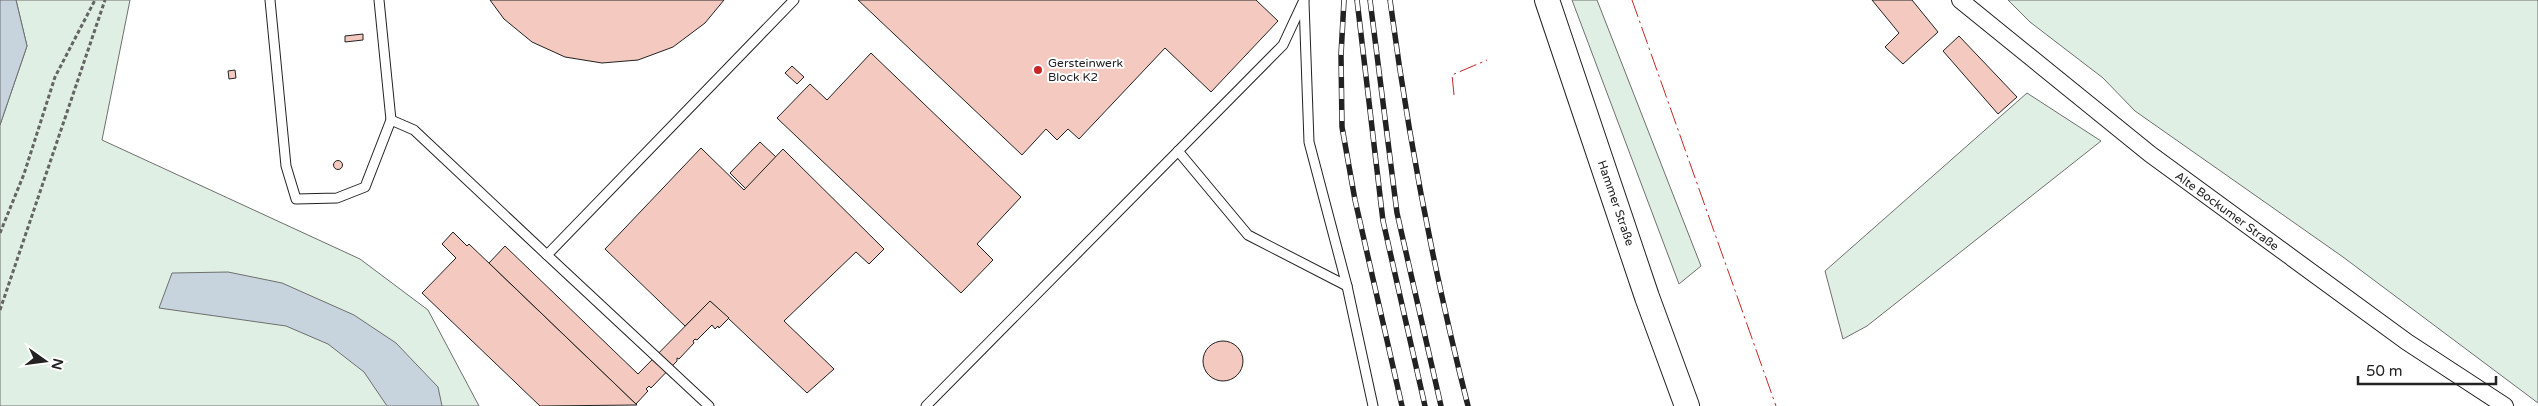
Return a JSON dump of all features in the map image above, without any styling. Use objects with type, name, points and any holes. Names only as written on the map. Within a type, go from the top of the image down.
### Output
[{"type":"main road","name":"Hammer Straße","points":[[1547,0],[1647,297],[1687,406]]},
{"type":"street","name":"Alte Bockumer Straße","points":[[1960,0],[2150,154],[2407,342],[2505,406]]},
{"type":"lane","points":[[270,0],[286,166],[296,199],[337,198],[365,188],[391,120],[379,0]]},
{"type":"lane","points":[[547,254],[794,0]]},
{"type":"lane","points":[[926,406],[1283,45],[1304,0]]},
{"type":"lane","points":[[1304,0],[1309,142],[1346,286],[1373,406]]},
{"type":"lane","points":[[391,120],[414,130],[709,406]]},
{"type":"lane","points":[[1178,152],[1248,235],[1346,286]]},
{"type":"path","points":[[0,233],[24,174],[55,77],[95,0]]},
{"type":"path","points":[[0,310],[105,0]]},
{"type":"green space","points":[[16,0],[130,0],[102,140],[360,259],[428,310],[479,406],[0,406],[0,125],[27,46]]},
{"type":"green space","points":[[1572,0],[1597,0],[1701,266],[1679,284]]},
{"type":"green space","points":[[2008,0],[2538,0],[2538,403],[2343,257],[2135,111],[2103,78],[2030,22]]},
{"type":"green space","points":[[2027,93],[2101,141],[1867,326],[1843,339],[1825,271]]},
{"type":"shaded area","points":[[0,0],[16,0],[27,46],[0,125]]},
{"type":"shaded area","points":[[228,272],[282,283],[354,315],[396,343],[438,387],[442,406],[387,406],[364,372],[328,344],[286,326],[159,308],[172,273]]},
{"type":"building","points":[[490,0],[724,0],[705,23],[673,47],[638,60],[602,63],[565,57],[532,42],[504,19]]},
{"type":"building","name":"Gersteinwerk Block K2","points":[[858,0],[1256,0],[1278,21],[1211,92],[1165,48],[1079,139],[1068,129],[1057,140],[1046,129],[1022,155]]},
{"type":"building","points":[[1872,0],[1912,0],[1938,32],[1903,64],[1885,47],[1899,33]]},
{"type":"building","points":[[363,34],[363,40],[345,42],[345,36]]},
{"type":"building","points":[[1959,36],[2017,97],[1998,114],[1943,51]]},
{"type":"building","points":[[871,53],[1021,197],[977,244],[993,260],[961,293],[777,118],[810,84],[827,100]]},
{"type":"building","points":[[792,66],[804,77],[797,84],[785,73]]},
{"type":"building","points":[[235,70],[236,78],[229,79],[228,71]]},
{"type":"building","points":[[760,142],[776,157],[746,189],[730,173]]},
{"type":"building","points":[[701,148],[744,190],[783,149],[884,249],[869,264],[856,252],[784,321],[834,369],[807,393],[710,301],[685,326],[605,249]]},
{"type":"building","points":[[338,161],[342,165],[338,169],[334,165]]},
{"type":"building","points":[[453,232],[467,246],[469,244],[637,405],[540,406],[422,293],[456,258],[442,244]]},
{"type":"building","points":[[505,246],[638,374],[710,301],[729,318],[719,328],[718,326],[715,329],[712,325],[697,340],[695,339],[694,343],[679,359],[677,358],[677,361],[651,388],[649,386],[646,389],[648,391],[636,404],[489,263]]},
{"type":"building","points":[[1219,341],[1227,341],[1234,344],[1240,350],[1243,361],[1240,372],[1234,378],[1227,381],[1219,381],[1212,378],[1206,372],[1203,365],[1203,357],[1206,350],[1212,344]]},
{"type":"railway","points":[[1344,0],[1341,55],[1342,127],[1355,200],[1402,406]]},
{"type":"railway","points":[[1357,0],[1383,221],[1425,406]]},
{"type":"railway","points":[[1370,0],[1397,213],[1441,406]]},
{"type":"railway","points":[[1390,0],[1423,204],[1444,306],[1468,406]]},
{"type":"power","points":[[1632,0],[1776,406]]},
{"type":"power","points":[[1454,95],[1452,75],[1487,60]]},
{"type":"place","name":"Gersteinwerk Block K2","points":[[1038,70]]}]
